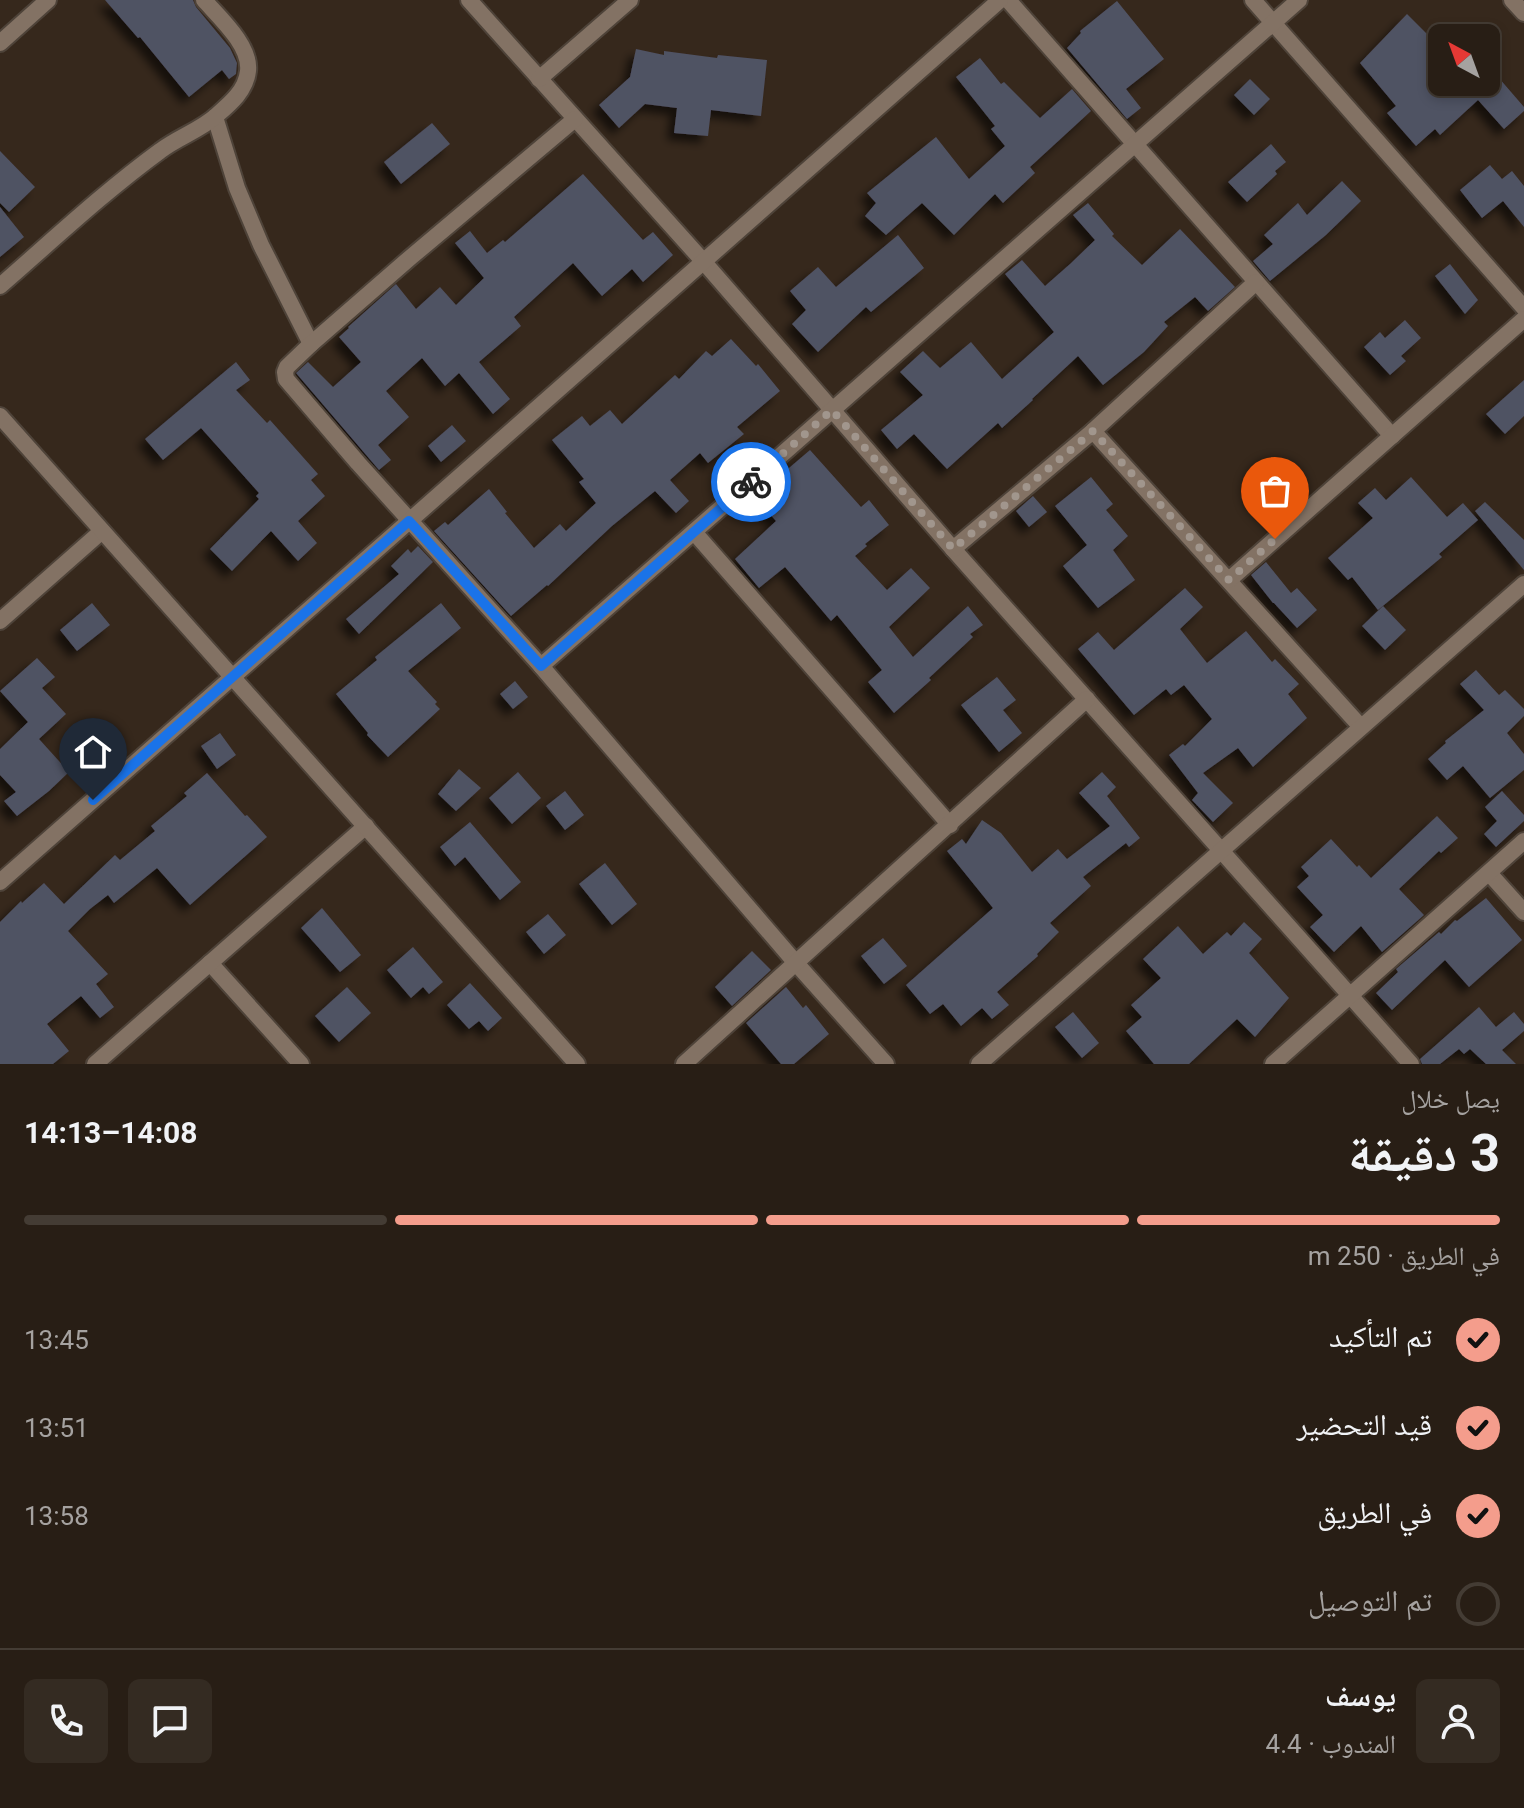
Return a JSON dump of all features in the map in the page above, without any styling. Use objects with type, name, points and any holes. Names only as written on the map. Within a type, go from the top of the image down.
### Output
[{"type":"street","points":[[0,43],[48,0]]},
{"type":"street","points":[[0,286],[110,190],[163,148],[215,117],[243,89],[248,60],[243,48],[204,0]]},
{"type":"street","points":[[469,0],[1411,1064]]},
{"type":"street","points":[[539,79],[630,0]]},
{"type":"street","points":[[0,882],[1000,0]]},
{"type":"street","points":[[1008,0],[1392,436]]},
{"type":"street","points":[[1253,0],[1524,308]]},
{"type":"street","points":[[541,666],[1299,0]]},
{"type":"street","points":[[1512,0],[1524,13]]},
{"type":"street","points":[[215,117],[237,188],[261,245],[311,344]]},
{"type":"street","points":[[575,119],[311,344],[287,367],[286,379],[541,666],[886,1064]]},
{"type":"street","points":[[953,549],[1093,431],[1256,282]]},
{"type":"street","points":[[1229,580],[1524,319]]},
{"type":"street","points":[[0,416],[577,1064]]},
{"type":"street","points":[[1093,431],[1361,727]]},
{"type":"street","points":[[0,621],[102,531]]},
{"type":"street","points":[[694,532],[950,825]]},
{"type":"street","points":[[979,1064],[1524,584]]},
{"type":"street","points":[[684,1064],[1087,699]]},
{"type":"street","points":[[95,1064],[366,826]]},
{"type":"street","points":[[1273,1064],[1524,841]]},
{"type":"street","points":[[1489,873],[1524,912]]},
{"type":"street","points":[[210,963],[301,1064]]},
{"type":"building","points":[[105,0],[193,0],[230,48],[237,63],[236,74],[229,79],[222,70],[189,97]]},
{"type":"building","points":[[1117,1],[1164,59],[1126,89],[1141,108],[1127,119],[1067,48],[1080,31]]},
{"type":"building","points":[[1407,14],[1428,35],[1428,96],[1500,96],[1500,79],[1524,107],[1524,111],[1504,129],[1478,100],[1440,135],[1435,129],[1416,146],[1387,113],[1396,106],[1360,63]]},
{"type":"building","points":[[636,49],[664,55],[664,51],[767,60],[761,116],[711,110],[708,136],[674,133],[677,108],[645,104],[619,128],[599,105],[630,77]]},
{"type":"building","points":[[980,58],[1001,84],[1004,82],[1040,118],[1072,89],[1091,111],[1030,167],[1035,173],[1003,203],[995,194],[954,235],[922,203],[886,235],[865,216],[876,203],[867,193],[936,137],[969,179],[1005,146],[991,129],[995,126],[956,77]]},
{"type":"building","points":[[1250,79],[1270,99],[1254,115],[1234,95]]},
{"type":"building","points":[[432,123],[450,144],[401,184],[384,162]]},
{"type":"building","points":[[1271,144],[1286,162],[1247,202],[1228,182]]},
{"type":"building","points":[[0,151],[35,187],[9,212],[0,203]]},
{"type":"building","points":[[1490,165],[1502,179],[1512,171],[1524,186],[1524,227],[1503,201],[1482,218],[1460,190]]},
{"type":"building","points":[[583,174],[643,240],[653,232],[673,255],[643,282],[632,269],[602,296],[573,263],[514,317],[521,326],[479,362],[510,399],[493,414],[459,373],[445,386],[422,358],[386,391],[409,417],[378,445],[391,460],[379,470],[296,373],[308,362],[333,387],[361,362],[339,337],[396,284],[416,309],[440,287],[456,305],[484,278],[455,243],[470,231],[487,253],[503,240],[505,242]]},
{"type":"building","points":[[1342,181],[1361,201],[1326,235],[1270,281],[1253,261],[1273,244],[1264,235],[1298,203],[1307,215]]},
{"type":"building","points":[[1088,203],[1114,234],[1112,236],[1142,265],[1180,229],[1235,287],[1208,311],[1195,297],[1164,322],[1168,326],[1144,352],[1103,385],[1078,356],[1002,428],[998,423],[947,469],[914,434],[897,449],[881,430],[923,395],[900,372],[923,351],[940,368],[971,342],[1002,379],[1054,332],[1005,274],[1022,260],[1045,286],[1095,240],[1073,215]]},
{"type":"building","points":[[0,207],[24,237],[0,257]]},
{"type":"building","points":[[898,235],[924,268],[871,312],[866,307],[818,352],[792,324],[806,310],[790,291],[818,267],[836,287]]},
{"type":"building","points":[[1450,264],[1478,300],[1465,314],[1435,276]]},
{"type":"building","points":[[1405,320],[1421,338],[1401,356],[1406,361],[1390,375],[1364,347],[1380,332],[1385,338]]},
{"type":"building","points":[[731,339],[756,366],[758,364],[780,391],[737,427],[744,434],[708,463],[700,453],[670,480],[689,501],[676,513],[655,491],[511,616],[434,531],[445,522],[448,525],[489,489],[534,548],[560,524],[566,531],[596,503],[579,482],[584,479],[552,440],[582,416],[590,426],[610,410],[622,424],[675,375],[679,379],[706,351],[712,356]]},
{"type":"building","points":[[236,362],[250,380],[236,390],[267,423],[270,420],[318,474],[311,480],[325,496],[298,521],[317,543],[298,561],[271,531],[232,571],[210,549],[259,499],[256,496],[259,493],[201,428],[163,460],[145,439]]},
{"type":"building","points":[[1524,380],[1524,416],[1505,434],[1486,414]]},
{"type":"building","points":[[452,425],[466,441],[441,462],[428,446]]},
{"type":"building","points":[[810,450],[861,507],[869,500],[889,525],[855,556],[887,590],[911,568],[930,588],[889,627],[913,657],[968,606],[983,625],[970,634],[973,637],[894,713],[868,682],[882,670],[837,615],[831,621],[785,567],[759,588],[735,559],[776,521],[755,497]]},
{"type":"building","points":[[1091,477],[1113,504],[1106,510],[1128,536],[1113,550],[1135,580],[1098,608],[1063,566],[1087,545],[1055,506]]},
{"type":"building","points":[[1411,477],[1447,517],[1463,503],[1478,520],[1439,554],[1442,557],[1378,610],[1352,577],[1348,580],[1328,558],[1373,518],[1358,503],[1375,488],[1386,500]]},
{"type":"building","points":[[1033,496],[1047,512],[1029,527],[1016,511]]},
{"type":"building","points":[[1485,502],[1524,540],[1524,570],[1475,511]]},
{"type":"building","points":[[418,546],[433,562],[359,634],[346,619],[399,574],[391,566],[408,549],[411,553]]},
{"type":"building","points":[[1266,562],[1291,593],[1297,588],[1317,610],[1297,628],[1251,575]]},
{"type":"building","points":[[1185,588],[1203,607],[1180,629],[1207,663],[1246,631],[1272,662],[1275,659],[1299,684],[1288,694],[1307,718],[1253,767],[1238,748],[1203,773],[1233,803],[1213,822],[1192,800],[1198,793],[1169,755],[1183,744],[1185,746],[1212,719],[1184,685],[1171,695],[1166,689],[1134,715],[1078,649],[1098,632],[1114,650]]},
{"type":"building","points":[[92,603],[110,625],[77,651],[60,630]]},
{"type":"building","points":[[441,603],[461,628],[408,671],[440,709],[388,757],[336,694],[377,660],[375,657]]},
{"type":"building","points":[[1383,606],[1406,630],[1385,650],[1362,626]]},
{"type":"building","points":[[37,658],[55,677],[42,688],[66,714],[39,739],[69,772],[17,816],[4,801],[16,792],[0,775],[0,749],[28,722],[0,691]]},
{"type":"building","points":[[1476,670],[1499,695],[1505,690],[1524,709],[1524,716],[1507,733],[1524,754],[1524,770],[1490,798],[1463,766],[1447,780],[1428,759],[1484,710],[1460,684]]},
{"type":"building","points":[[997,677],[1016,700],[1003,710],[1022,733],[999,752],[961,705]]},
{"type":"building","points":[[515,681],[528,697],[513,709],[500,694]]},
{"type":"building","points":[[220,733],[236,755],[217,769],[201,746]]},
{"type":"building","points":[[459,769],[481,788],[456,811],[438,794]]},
{"type":"building","points":[[518,772],[541,798],[512,824],[489,798]]},
{"type":"building","points":[[1102,772],[1116,787],[1107,796],[1140,838],[1129,847],[1126,843],[1083,877],[1091,886],[1050,923],[1059,932],[1038,956],[997,992],[1009,1005],[992,1019],[982,1008],[961,1026],[943,1004],[930,1014],[906,985],[993,908],[947,851],[962,839],[966,844],[982,820],[1001,833],[1032,872],[1058,849],[1067,859],[1110,826],[1079,793]]},
{"type":"building","points":[[207,773],[267,837],[190,905],[157,868],[114,903],[108,895],[90,909],[68,931],[108,974],[96,984],[114,1007],[100,1018],[81,996],[47,1024],[69,1051],[53,1064],[0,1064],[0,922],[44,883],[64,904],[115,855],[120,860],[155,831],[151,826],[187,796],[184,793]]},
{"type":"building","points":[[565,791],[584,815],[565,830],[546,806]]},
{"type":"building","points":[[1502,791],[1524,815],[1524,821],[1496,847],[1484,834],[1497,821],[1485,807]]},
{"type":"building","points":[[1437,816],[1458,838],[1441,853],[1439,851],[1399,889],[1424,915],[1382,952],[1361,926],[1334,952],[1310,927],[1323,915],[1297,887],[1309,876],[1301,867],[1331,839],[1371,878]]},
{"type":"building","points":[[470,822],[521,882],[500,900],[465,857],[455,866],[440,847]]},
{"type":"building","points":[[605,863],[637,904],[612,925],[579,884]]},
{"type":"building","points":[[1486,898],[1522,940],[1469,987],[1445,960],[1392,1010],[1376,993],[1398,972],[1396,969],[1439,932],[1441,934]]},
{"type":"building","points":[[322,908],[361,955],[340,972],[301,928]]},
{"type":"building","points":[[548,914],[566,935],[544,954],[526,932]]},
{"type":"building","points":[[1244,922],[1262,939],[1249,953],[1289,998],[1255,1037],[1237,1019],[1189,1064],[1154,1064],[1126,1031],[1142,1017],[1131,1005],[1161,978],[1143,959],[1178,926],[1203,954],[1227,932],[1231,936]]},
{"type":"building","points":[[883,938],[907,966],[884,984],[861,956]]},
{"type":"building","points":[[413,947],[443,982],[429,994],[423,987],[411,998],[387,970]]},
{"type":"building","points":[[752,951],[771,970],[732,1006],[715,987]]},
{"type":"building","points":[[470,983],[502,1018],[488,1031],[479,1021],[469,1029],[447,1005]]},
{"type":"building","points":[[347,987],[371,1013],[339,1042],[315,1016]]},
{"type":"building","points":[[786,987],[803,1008],[806,1005],[829,1034],[794,1064],[781,1064],[746,1023]]},
{"type":"building","points":[[1479,1007],[1496,1027],[1514,1012],[1524,1024],[1524,1031],[1502,1050],[1516,1064],[1486,1064],[1470,1049],[1464,1054],[1459,1049],[1440,1064],[1422,1064],[1420,1059]]},
{"type":"building","points":[[1073,1012],[1099,1043],[1082,1058],[1055,1027]]},
{"type":"way so far","points":[[751,482],[832,410],[953,549],[1093,431],[1229,580],[1275,539]]},
{"type":"route","points":[[93,800],[409,521],[541,666],[751,482]]}]
